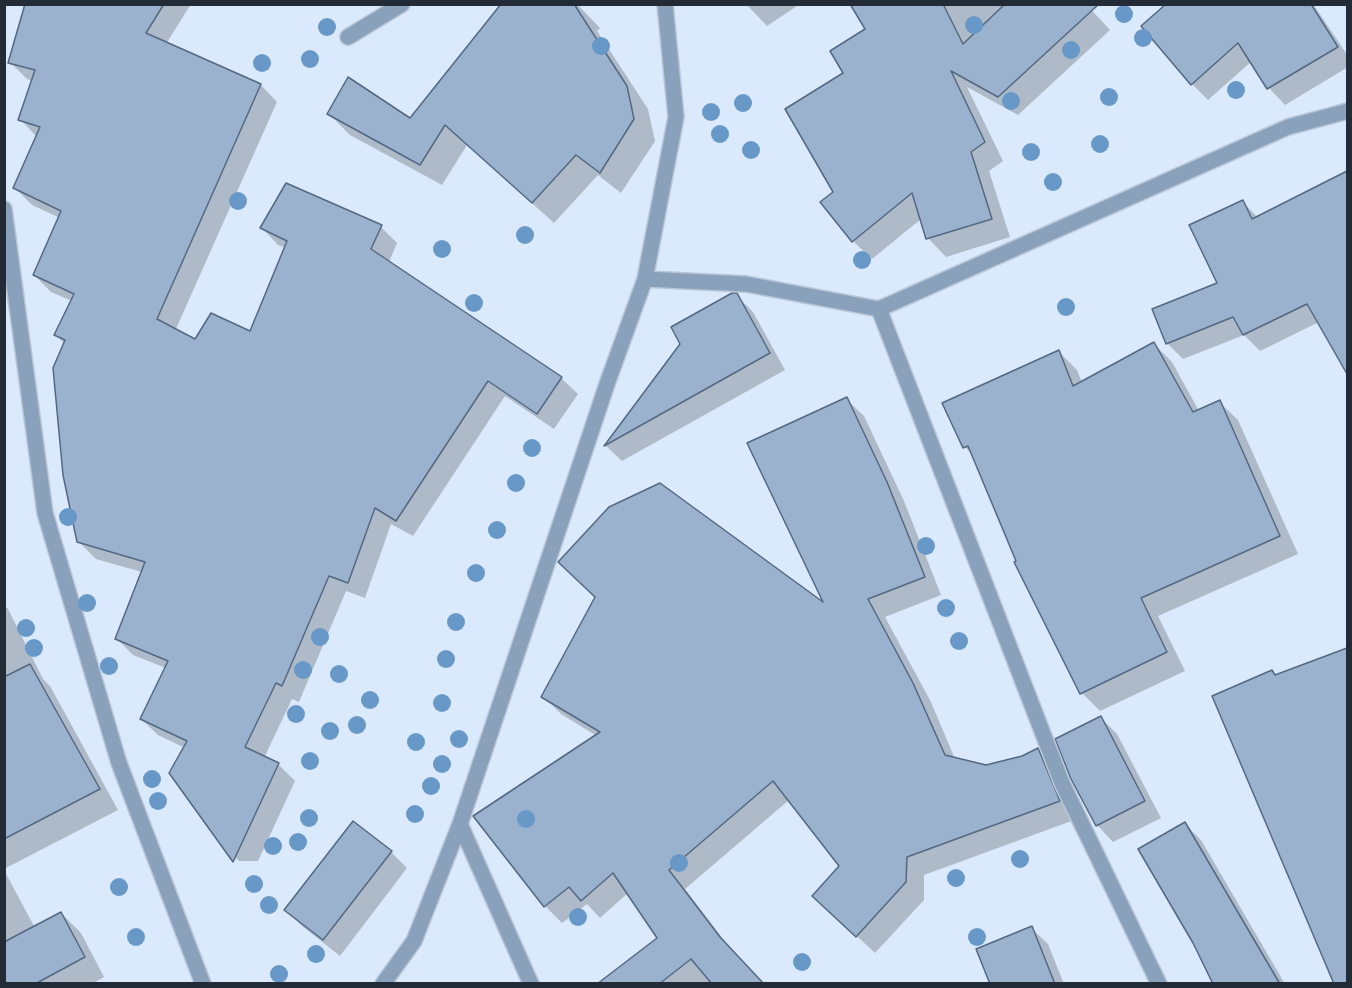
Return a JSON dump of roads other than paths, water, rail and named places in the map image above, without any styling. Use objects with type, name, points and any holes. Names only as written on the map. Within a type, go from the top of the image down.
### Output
[{"type":"street","points":[[348,37],[402,4]]},
{"type":"street","points":[[383,984],[414,941],[460,824],[607,384],[645,279],[676,117],[665,4]]},
{"type":"street","points":[[645,279],[746,284],[879,309],[1288,127],[1347,111]]},
{"type":"street","points":[[4,208],[45,513],[119,763],[203,984]]},
{"type":"street","points":[[879,309],[1062,783],[1159,984]]},
{"type":"street","points":[[460,824],[531,984]]}]
